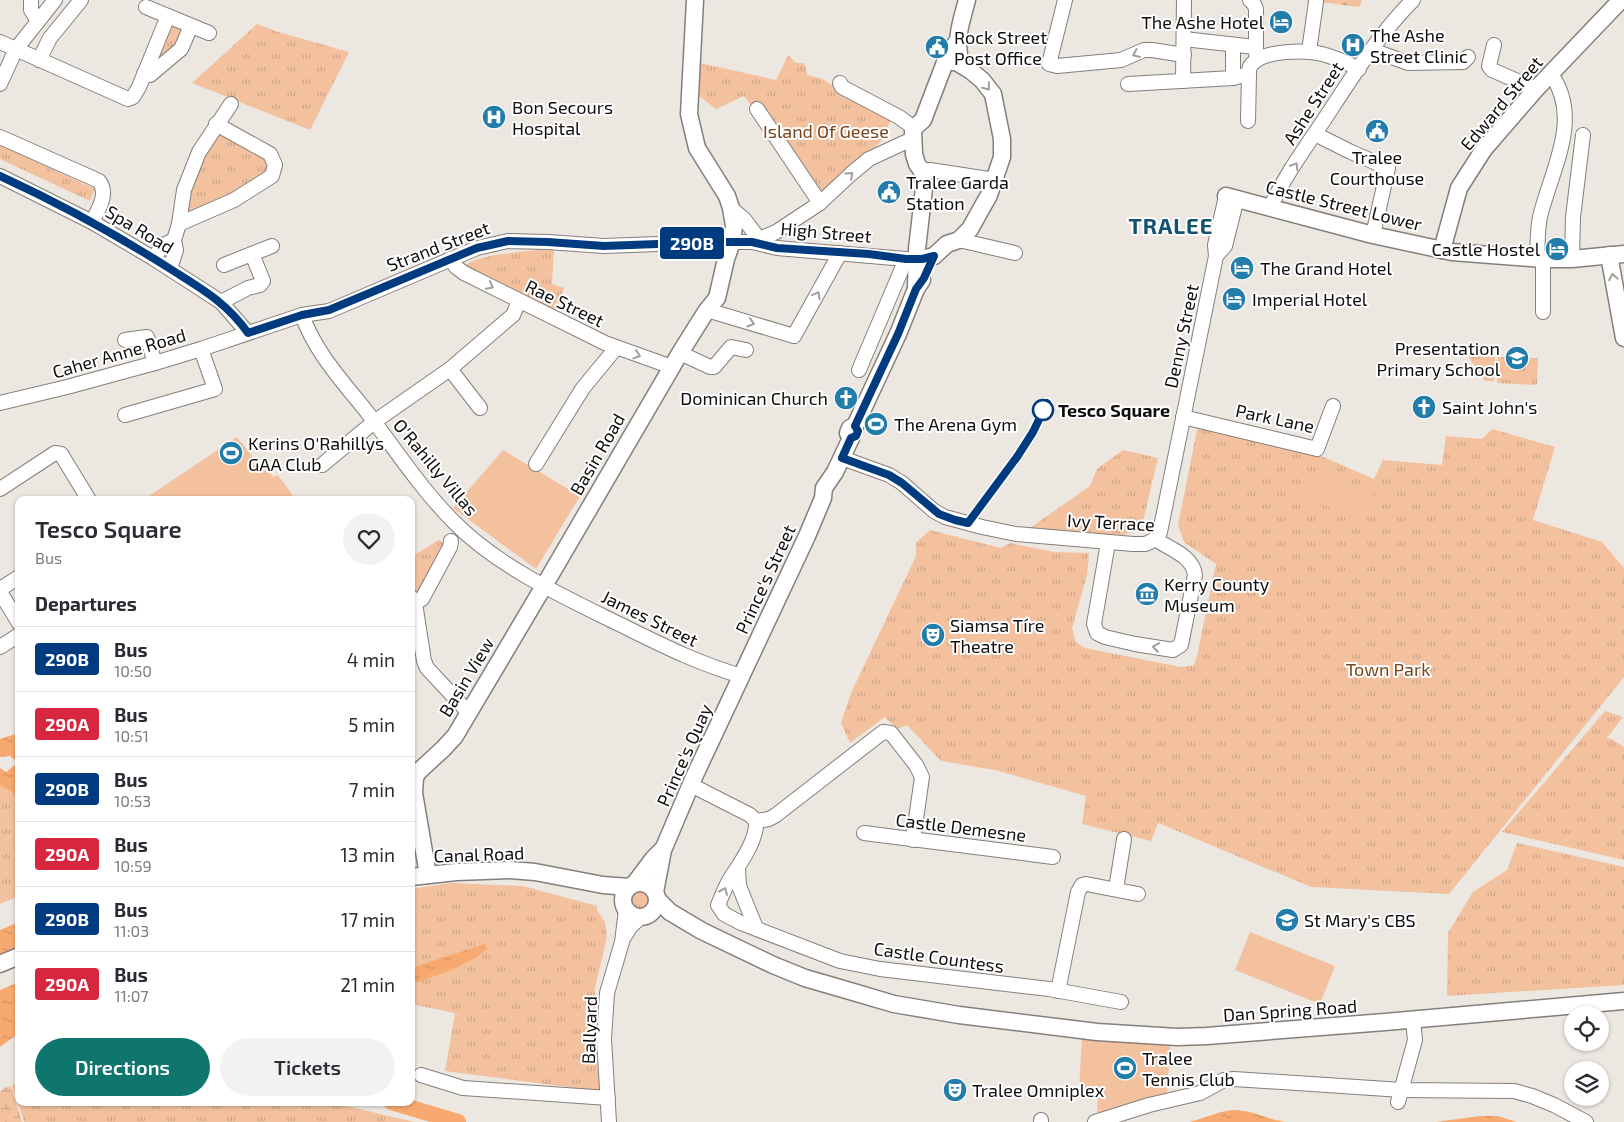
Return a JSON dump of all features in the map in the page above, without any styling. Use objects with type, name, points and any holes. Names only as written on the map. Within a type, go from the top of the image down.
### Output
[{"type":"main road","name":"Basin Road","points":[[544,586],[679,354],[707,310],[717,298],[731,246],[734,226],[731,208],[722,187],[696,148],[689,114],[695,0]]},
{"type":"main road","points":[[914,292],[924,278],[934,256],[947,244],[959,240],[970,229],[980,213],[991,179],[1003,153],[993,94],[982,80],[963,65],[956,44],[967,0]]},
{"type":"main road","name":"Edward Street","points":[[1442,250],[1459,188],[1484,149],[1536,89],[1622,0]]},
{"type":"main road","points":[[914,292],[911,259],[924,188],[922,171],[917,164],[914,154],[910,129],[923,120],[950,50],[956,44]]},
{"type":"main road","points":[[946,61],[963,65]]},
{"type":"main road","name":"Castle Street Lower","points":[[1232,197],[1373,235],[1442,250],[1540,259],[1572,259],[1616,254]]},
{"type":"main road","points":[[1616,254],[1624,338]]},
{"type":"main road","points":[[911,259],[934,256]]},
{"type":"main road","name":"Prince's Street","points":[[742,676],[788,579],[823,498],[826,484],[842,458],[898,334],[914,292]]},
{"type":"main road","name":"Basin View","points":[[415,778],[418,772],[455,736],[544,586]]},
{"type":"main road","name":"Prince's Quay","points":[[656,896],[663,850],[742,676]]},
{"type":"main road","points":[[415,799],[428,875]]},
{"type":"main road","name":"Prince's Quay","points":[[632,885],[653,859],[663,850]]},
{"type":"main road","name":"Canal Road","points":[[415,877],[482,870],[510,870],[535,872],[577,881]]},
{"type":"main road","points":[[577,881],[647,885],[670,912],[694,926]]},
{"type":"main road","points":[[577,881],[602,893],[625,908],[632,916],[666,915],[694,926]]},
{"type":"main road","points":[[625,908],[622,897],[624,892],[632,885]]},
{"type":"main road","points":[[645,916],[656,906],[656,896]]},
{"type":"main road","name":"Dan Spring Road","points":[[694,926],[773,965],[805,978],[894,1004],[959,1015],[1096,1032],[1177,1037],[1216,1036],[1624,1001]]},
{"type":"main road","points":[[0,964],[15,958]]},
{"type":"street","points":[[30,0],[31,10],[38,21]]},
{"type":"street","points":[[0,84],[16,49],[55,0]]},
{"type":"street","points":[[40,60],[50,38],[82,0]]},
{"type":"street","points":[[1065,0],[1049,64],[1057,66],[1121,60],[1144,50],[1184,55]]},
{"type":"street","points":[[1183,80],[1184,0]]},
{"type":"street","points":[[1248,121],[1249,74],[1250,66],[1256,53],[1256,9],[1250,0]]},
{"type":"street","name":"Ashe Street","points":[[1270,208],[1315,134],[1372,50],[1413,0]]},
{"type":"street","points":[[1309,52],[1316,2]]},
{"type":"street","points":[[146,7],[209,33]]},
{"type":"street","points":[[0,42],[128,99],[133,97],[168,16]]},
{"type":"street","points":[[144,74],[150,75],[181,49],[192,26]]},
{"type":"street","points":[[1184,40],[1233,45],[1256,53],[1309,52],[1323,54],[1359,69]]},
{"type":"street","points":[[1233,45],[1233,78]]},
{"type":"street","points":[[1494,45],[1489,66],[1492,70],[1536,89]]},
{"type":"street","points":[[1372,50],[1408,63],[1463,62],[1468,57]]},
{"type":"street","points":[[1128,84],[1233,78],[1249,74]]},
{"type":"street","points":[[1543,312],[1540,218],[1563,144],[1566,111],[1557,82],[1551,74]]},
{"type":"street","points":[[761,238],[824,199],[865,162],[910,129],[841,85]]},
{"type":"street","points":[[170,269],[176,250],[174,240],[179,224],[184,190],[199,152],[231,104]]},
{"type":"street","points":[[757,109],[824,199]]},
{"type":"street","points":[[179,224],[234,200],[272,176],[275,165],[270,154],[216,124]]},
{"type":"street","points":[[1315,134],[1388,168],[1373,235]]},
{"type":"street","points":[[1572,259],[1573,216],[1584,135]]},
{"type":"street","points":[[0,137],[99,181],[104,191],[100,206],[92,222]]},
{"type":"street","points":[[922,171],[930,170],[991,179]]},
{"type":"street","name":"Spa Road","points":[[0,176],[92,222],[154,258],[221,302],[248,333]]},
{"type":"street","name":"Denny Street","points":[[1155,540],[1160,532],[1216,256],[1225,246],[1232,197]]},
{"type":"street","points":[[731,208],[761,238],[777,248]]},
{"type":"street","name":"High Street","points":[[731,246],[761,238],[777,248],[911,259]]},
{"type":"street","points":[[154,258],[164,245],[174,240]]},
{"type":"street","points":[[959,240],[1015,253]]},
{"type":"street","name":"Strand Street","points":[[248,333],[302,315],[329,310],[349,303],[477,248],[508,241],[541,241],[604,246],[731,246]]},
{"type":"street","points":[[224,265],[272,246]]},
{"type":"street","points":[[707,310],[794,336],[840,253]]},
{"type":"street","points":[[221,302],[263,282],[252,254]]},
{"type":"street","name":"Rae Street","points":[[450,259],[464,273],[616,348],[679,354],[710,367],[716,366],[731,347],[746,350]]},
{"type":"street","points":[[859,370],[911,259]]},
{"type":"street","name":"O'Rahilly Villas","points":[[322,465],[374,422],[450,369],[513,315],[519,301]]},
{"type":"street","name":"O'Rahilly Villas","points":[[302,315],[317,347],[433,498],[455,523],[492,553],[544,586]]},
{"type":"street","name":"Caher Anne Road","points":[[0,403],[59,389],[202,349],[248,333]]},
{"type":"street","points":[[125,340],[146,337],[155,362]]},
{"type":"street","points":[[536,464],[583,388],[616,348]]},
{"type":"street","points":[[125,415],[215,389],[202,349]]},
{"type":"street","points":[[450,369],[480,408]]},
{"type":"street","name":"Park Lane","points":[[1183,417],[1279,434],[1317,449],[1333,406]]},
{"type":"street","points":[[0,489],[55,454],[61,454],[87,496]]},
{"type":"street","name":"Ivy Terrace","points":[[842,458],[889,475],[945,517],[1009,533],[1108,543],[1145,544],[1155,540],[1187,559],[1194,568],[1195,575],[1190,606],[1181,645],[1173,650],[1105,637],[1097,632],[1094,624],[1108,543]]},
{"type":"street","points":[[415,600],[422,599],[450,547],[451,541]]},
{"type":"street","points":[[15,580],[0,591],[15,616]]},
{"type":"street","name":"James Street","points":[[544,586],[686,657],[742,676]]},
{"type":"street","points":[[415,611],[427,668],[468,712]]},
{"type":"street","points":[[0,647],[15,638]]},
{"type":"street","points":[[691,785],[750,815],[756,822],[769,819],[883,732],[887,732],[891,733],[916,765],[922,777],[913,840]]},
{"type":"street","name":"Castle Countess","points":[[756,822],[756,830],[738,870],[730,879],[718,905],[724,914],[840,961],[880,969],[1058,991],[1122,1002]]},
{"type":"street","name":"Castle Demesne","points":[[864,833],[1053,857]]},
{"type":"street","points":[[1116,889],[1124,839]]},
{"type":"street","points":[[738,870],[739,886],[756,928]]},
{"type":"street","points":[[1058,991],[1080,888],[1086,884],[1138,894]]},
{"type":"street","points":[[622,942],[625,908]]},
{"type":"street","points":[[622,942],[631,926],[645,916]]},
{"type":"street","name":"Ballyard","points":[[609,1122],[604,1039],[607,993],[622,942]]},
{"type":"street","points":[[1400,1096],[1415,1040],[1413,1020]]},
{"type":"street","points":[[421,1075],[463,1088],[608,1098]]},
{"type":"street","points":[[1094,1122],[1200,1092],[1226,1080],[1241,1079],[1400,1096],[1514,1092],[1532,1096],[1554,1105],[1586,1122]]},
{"type":"green space","points":[[1305,0],[1362,0],[1359,7]]},
{"type":"green space","points":[[257,24],[349,52],[310,130],[192,83]]},
{"type":"green space","points":[[176,26],[181,32],[176,45],[152,66],[169,27]]},
{"type":"green space","name":"Island Of Geese","points":[[788,55],[796,63],[803,63],[806,67],[807,75],[822,79],[891,119],[882,140],[867,155],[846,170],[821,198],[744,96],[716,109],[699,96],[700,63],[776,80]]},
{"type":"green space","points":[[222,132],[262,154],[269,167],[254,182],[235,194],[189,212],[187,204],[196,172],[216,133]]},
{"type":"green space","points":[[0,145],[95,189],[90,201],[0,159]]},
{"type":"green space","points":[[554,248],[552,284],[564,288],[554,314],[467,268],[467,264],[475,260],[494,255]]},
{"type":"green space","points":[[1468,356],[1495,357],[1494,381],[1485,381]]},
{"type":"green space","points":[[1498,357],[1538,358],[1537,385],[1497,383]]},
{"type":"green space","name":"Town Park","points":[[1198,425],[1321,456],[1374,479],[1383,460],[1442,465],[1446,436],[1482,439],[1492,429],[1555,447],[1533,520],[1602,542],[1624,568],[1624,677],[1449,894],[1311,887],[1158,823],[1151,841],[1082,824],[1086,796],[995,770],[941,761],[907,725],[897,729],[885,717],[850,743],[841,723],[851,693],[916,556],[916,543],[930,530],[1001,548],[1010,543],[1054,552],[1089,553],[1087,575],[1072,628],[1076,642],[1085,648],[1181,667],[1194,665],[1216,564],[1184,542],[1178,525]]},
{"type":"green space","name":"Kerins O'Rahillys GAA Club","points":[[237,437],[264,471],[267,469],[273,477],[278,475],[293,496],[149,496]]},
{"type":"green space","points":[[503,450],[580,496],[536,569],[453,508]]},
{"type":"green space","points":[[1123,450],[1158,458],[1142,525],[1133,532],[1122,535],[1030,528],[1090,486],[1097,469]]},
{"type":"green space","points":[[1328,474],[1374,494],[1363,520],[1306,498],[1307,487]]},
{"type":"green space","points":[[439,540],[444,544],[418,594],[415,595],[415,555]]},
{"type":"green space","points":[[1605,711],[1623,717],[1607,738],[1624,747],[1624,860],[1502,832]]},
{"type":"green space","points":[[0,778],[15,786],[15,898],[0,904]]},
{"type":"green space","points":[[1517,843],[1624,867],[1624,985],[1447,996],[1448,933],[1473,892],[1507,870]]},
{"type":"green space","points":[[451,883],[523,886],[597,906],[597,910],[605,922],[607,937],[595,988],[596,1048],[600,1091],[445,1071],[455,1013],[415,1005],[415,888]]},
{"type":"green space","points":[[639,888],[650,895],[651,900],[647,909],[637,912],[631,909],[626,902],[630,894]]},
{"type":"green space","points":[[1250,932],[1335,966],[1320,1004],[1235,970]]},
{"type":"green space","name":"Tralee Tennis Club","points":[[1082,1038],[1170,1046],[1167,1095],[1114,1111],[1097,1112],[1098,1092],[1079,1090]]},
{"type":"green space","points":[[11,1086],[15,1106],[17,1106],[22,1122],[0,1122],[0,1092],[4,1088]]},
{"type":"green space","points":[[19,1106],[347,1106],[414,1122],[24,1122]]},
{"type":"water","points":[[15,734],[15,760],[10,756],[0,757],[0,739]]},
{"type":"water","points":[[15,765],[15,796],[12,792],[0,785],[0,768],[6,772]]},
{"type":"water","points":[[15,924],[15,950],[0,957],[0,930]]},
{"type":"water","points":[[485,944],[487,949],[461,966],[415,983],[415,967]]},
{"type":"water","points":[[15,984],[15,1036],[0,1047],[0,990]]},
{"type":"water","points":[[1232,1110],[1247,1111],[1285,1122],[1190,1122]]},
{"type":"water","points":[[1480,1116],[1498,1116],[1516,1122],[1435,1122]]},
{"type":"waterway","points":[[404,1106],[458,1122]]},
{"type":"bus line","name":"290B","points":[[0,176],[92,222],[154,258],[221,302],[248,333],[302,315],[329,310],[349,303],[477,248],[508,241],[604,246],[752,242],[777,248],[869,254],[906,259],[922,259],[934,256],[924,278],[916,289],[898,334],[855,426],[858,431],[856,436],[851,438],[842,458],[889,475],[902,483],[939,514],[968,523],[1017,457],[1033,432],[1047,403]]},
{"type":"place","name":"The Ashe Hotel","points":[[1281,22]]},
{"type":"place","name":"The Ashe Street Clinic","points":[[1353,45]]},
{"type":"place","name":"Rock Street Post Office","points":[[937,47]]},
{"type":"place","name":"Bon Secours Hospital","points":[[494,117]]},
{"type":"place","name":"Tralee Courthouse","points":[[1377,131]]},
{"type":"place","name":"Tralee Garda Station","points":[[889,192]]},
{"type":"place","name":"Castle Hostel","points":[[1557,249]]},
{"type":"place","name":"The Grand Hotel","points":[[1242,268]]},
{"type":"place","name":"Imperial Hotel","points":[[1234,299]]},
{"type":"place","name":"Presentation Primary School","points":[[1517,358]]},
{"type":"place","name":"Dominican Church","points":[[846,398]]},
{"type":"place","name":"Saint John's","points":[[1424,407]]},
{"type":"place","name":"Tesco Square","points":[[1043,410]]},
{"type":"place","name":"The Arena Gym","points":[[876,424]]},
{"type":"place","name":"Kerins O'Rahillys GAA Club","points":[[231,453]]},
{"type":"place","name":"Kerry County Museum","points":[[1147,594]]},
{"type":"place","name":"Siamsa Tíre Theatre","points":[[933,635]]},
{"type":"place","name":"St Mary's CBS","points":[[1287,920]]},
{"type":"place","name":"Tralee Tennis Club","points":[[1125,1068]]},
{"type":"place","name":"Tralee Omniplex","points":[[955,1090]]},
{"type":"district","name":"TRALEE","points":[[1171,225]]}]
